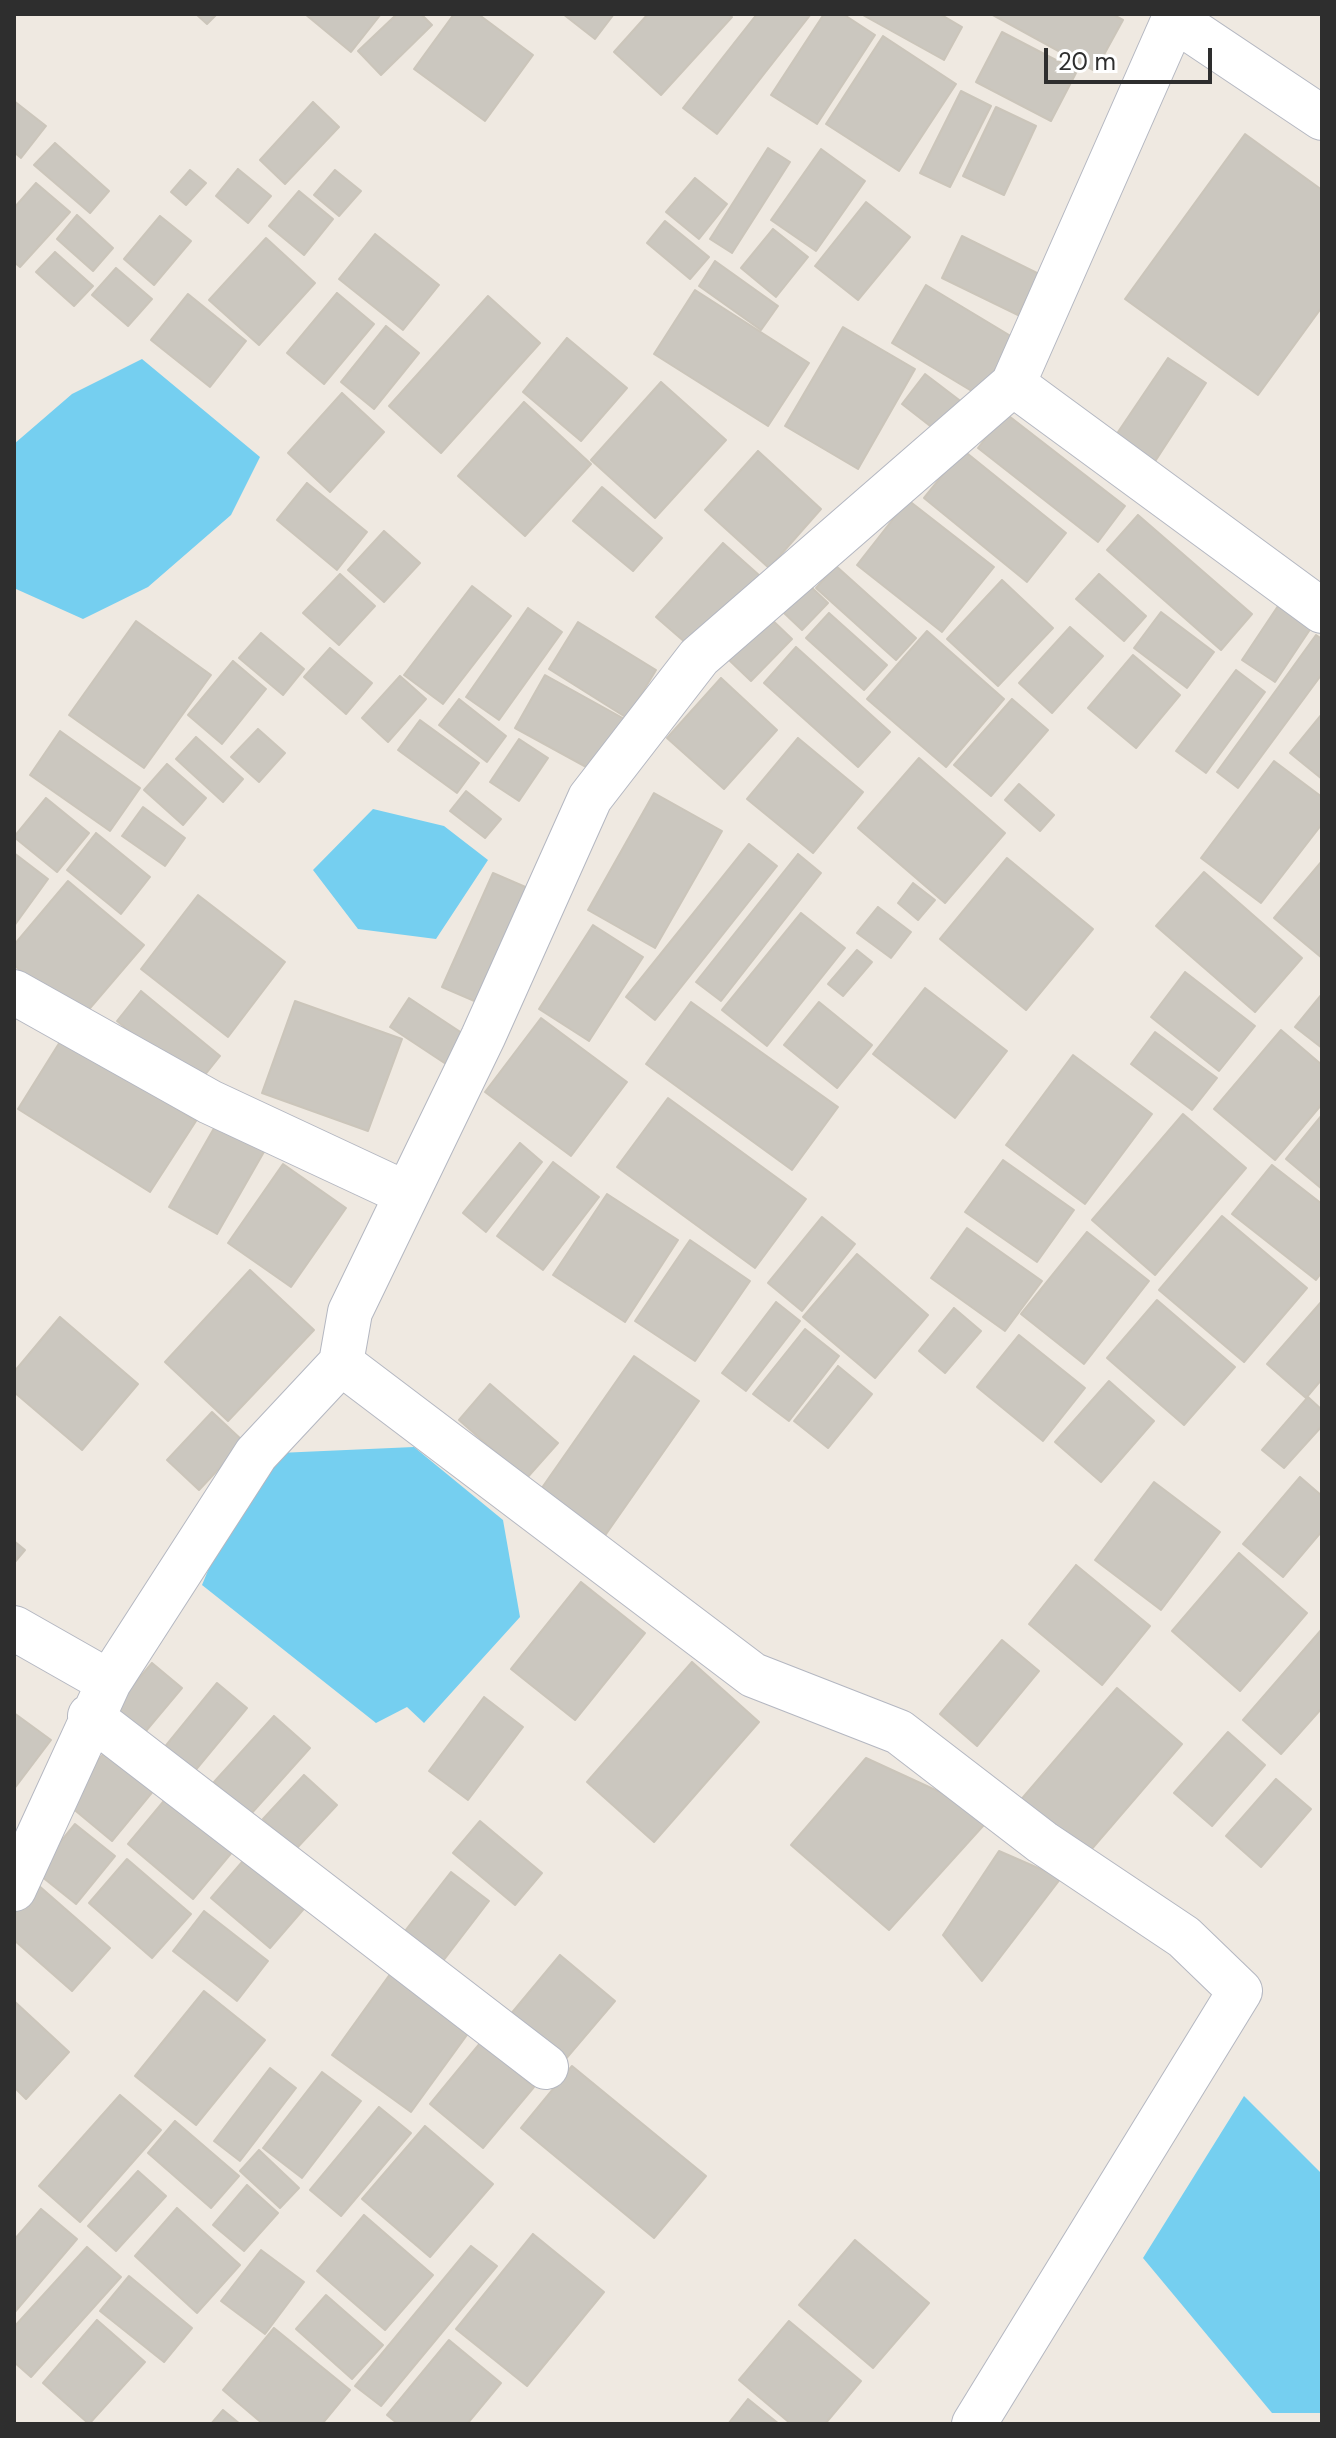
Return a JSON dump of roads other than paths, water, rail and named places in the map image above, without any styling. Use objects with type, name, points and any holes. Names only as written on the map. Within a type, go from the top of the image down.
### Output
[{"type":"street","points":[[14,1889],[100,1699],[256,1454],[341,1363],[350,1312],[483,1037],[590,798],[699,657],[1013,384],[1175,17],[1322,118]]},
{"type":"street","points":[[1013,384],[1322,611]]},
{"type":"street","points":[[14,992],[210,1102],[407,1194]]},
{"type":"street","points":[[341,1363],[753,1675],[899,1732],[1042,1842],[1184,1937],[1240,1991],[974,2424]]},
{"type":"street","points":[[14,1628],[546,2067]]},
{"type":"water","points":[[142,359],[260,457],[231,515],[148,587],[83,619],[16,589],[14,444],[72,394]]},
{"type":"water","points":[[373,809],[444,826],[488,860],[436,939],[358,929],[313,870]]},
{"type":"water","points":[[414,1447],[503,1520],[520,1617],[424,1723],[407,1707],[376,1723],[202,1585],[256,1454]]},
{"type":"water","points":[[1244,2096],[1322,2174],[1322,2413],[1272,2413],[1143,2258]]}]
